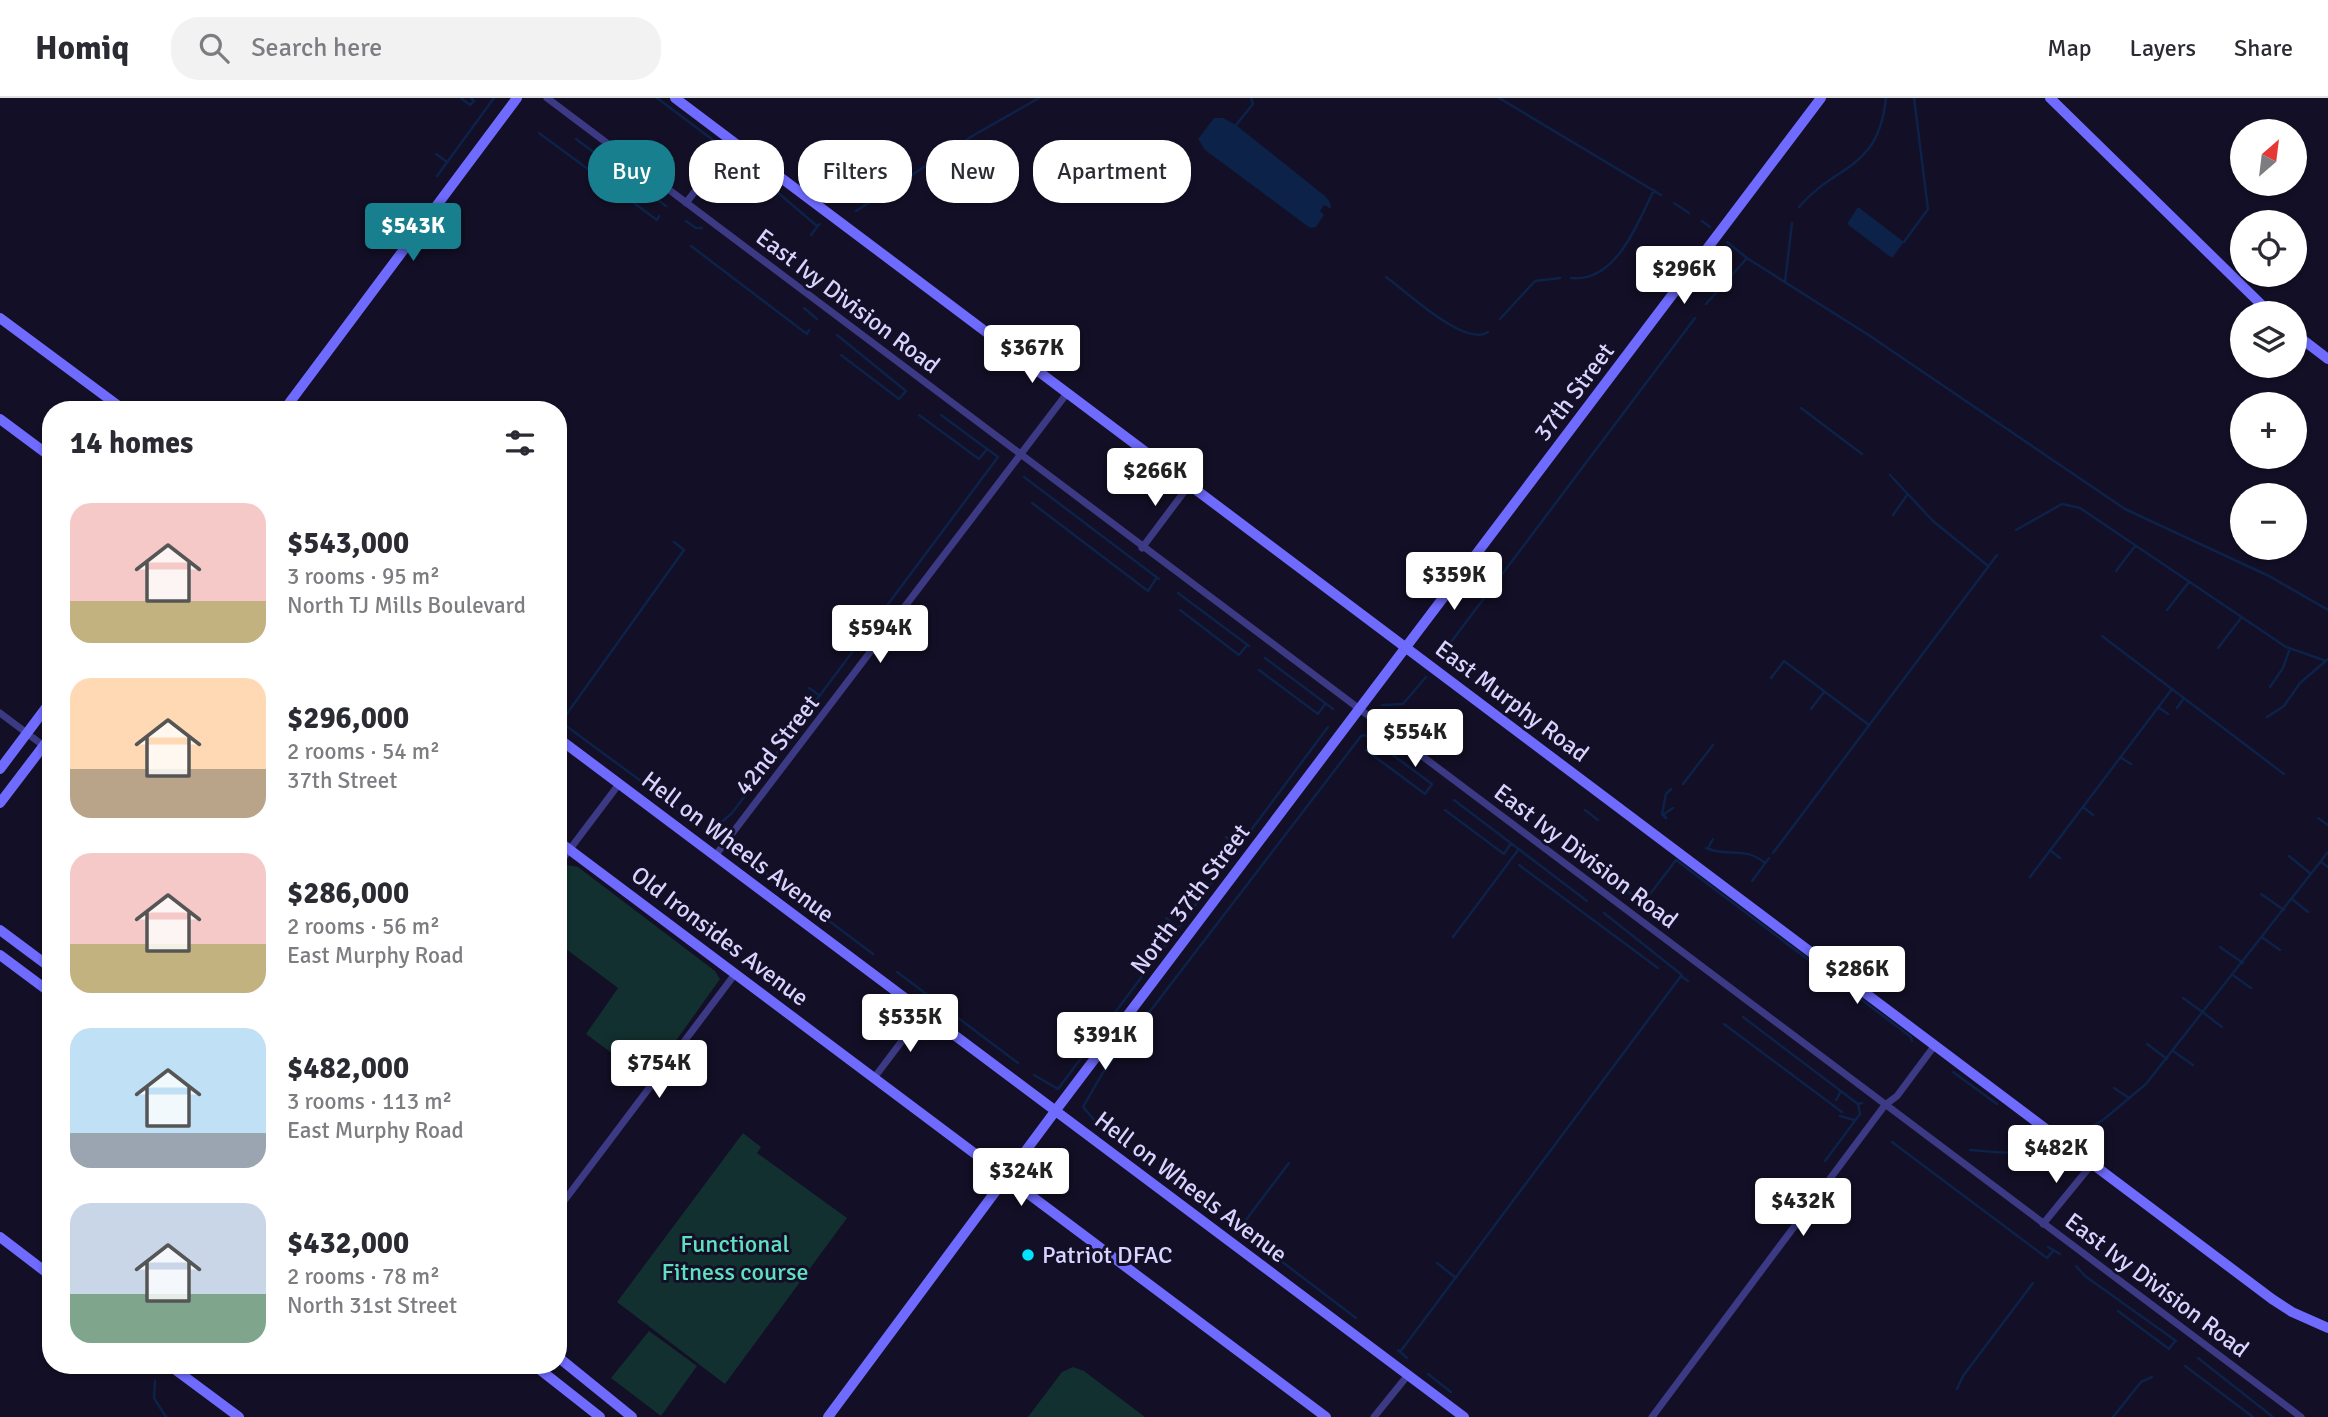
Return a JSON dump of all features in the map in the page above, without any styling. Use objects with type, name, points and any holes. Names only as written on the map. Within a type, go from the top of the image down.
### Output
[{"type":"street","points":[[291,401],[517,98]]},
{"type":"street","name":"East Ivy Division Road","points":[[547,98],[2301,1417]]},
{"type":"street","name":"East Murphy Road","points":[[675,98],[730,140]]},
{"type":"street","name":"37th Street","points":[[1360,710],[1821,98]]},
{"type":"street","points":[[2050,98],[2258,301]]},
{"type":"street","name":"East Murphy Road","points":[[784,180],[2272,1299],[2328,1328]]},
{"type":"street","points":[[685,203],[689,198]]},
{"type":"street","points":[[1,321],[112,401]]},
{"type":"street","points":[[2307,344],[2328,359]]},
{"type":"street","name":"42nd Street","points":[[715,856],[1068,392]]},
{"type":"street","points":[[0,419],[42,450]]},
{"type":"street","points":[[1142,548],[1190,484]]},
{"type":"street","name":"North 37th Street","points":[[828,1417],[1054,1112],[1360,710]]},
{"type":"street","points":[[0,713],[27,733],[42,739]]},
{"type":"street","points":[[0,769],[42,713]]},
{"type":"street","name":"Hell on Wheels Avenue","points":[[567,745],[1464,1417]]},
{"type":"street","points":[[0,803],[42,748]]},
{"type":"street","points":[[567,854],[619,784]]},
{"type":"street","name":"Old Ironsides Avenue","points":[[567,848],[1326,1417]]},
{"type":"street","points":[[0,930],[42,961]]},
{"type":"street","points":[[0,955],[42,986]]},
{"type":"street","points":[[567,1197],[735,974]]},
{"type":"street","points":[[874,1079],[923,1013]]},
{"type":"street","points":[[1652,1417],[1885,1105],[1897,1096],[1935,1045]]},
{"type":"street","points":[[2043,1224],[2092,1164]]},
{"type":"street","points":[[0,1237],[42,1269]]},
{"type":"street","points":[[567,1364],[632,1417]]},
{"type":"street","points":[[188,1374],[231,1415]]},
{"type":"street","points":[[545,1374],[600,1417]]},
{"type":"street","points":[[1374,1417],[1408,1375]]},
{"type":"green space","points":[[567,865],[578,867],[715,971],[720,979],[648,1080],[586,1034],[618,988],[567,950]]},
{"type":"green space","name":"Functional Fitness course","points":[[743,1133],[761,1147],[757,1153],[847,1218],[725,1384],[617,1302]]},
{"type":"green space","points":[[649,1331],[697,1366],[661,1416],[611,1378]]},
{"type":"green space","points":[[1073,1367],[1084,1371],[1145,1417],[1028,1417],[1062,1372]]},
{"type":"water","points":[[1214,118],[1223,118],[1236,125],[1325,196],[1331,209],[1324,205],[1320,211],[1324,215],[1316,227],[1310,228],[1205,150],[1198,139]]},
{"type":"water","points":[[1858,207],[1904,242],[1892,258],[1847,224]]},
{"type":"waterway","points":[[461,98],[470,105],[474,101],[471,98]]},
{"type":"waterway","points":[[437,176],[494,98]]},
{"type":"waterway","points":[[657,98],[713,140]]},
{"type":"waterway","points":[[856,211],[974,135],[1039,98]]},
{"type":"waterway","points":[[1236,125],[1253,104],[1251,98]]},
{"type":"waterway","points":[[1499,98],[1661,195]]},
{"type":"waterway","points":[[1799,207],[1865,153],[1881,122],[1886,98]]},
{"type":"waterway","points":[[1904,242],[1928,209],[1914,98]]},
{"type":"waterway","points":[[539,133],[657,220],[659,216]]},
{"type":"waterway","points":[[576,139],[666,206]]},
{"type":"waterway","points":[[436,154],[447,162]]},
{"type":"waterway","points":[[1571,278],[1587,277],[1601,271],[1613,261],[1632,234],[1654,190]]},
{"type":"waterway","points":[[784,198],[817,226],[820,224]]},
{"type":"waterway","points":[[1674,203],[1689,213]]},
{"type":"waterway","points":[[686,221],[696,228],[702,228]]},
{"type":"waterway","points":[[1702,221],[1710,227]]},
{"type":"waterway","points":[[1785,282],[1792,223]]},
{"type":"waterway","points":[[811,235],[817,227]]},
{"type":"waterway","points":[[1727,242],[1747,258],[1870,336],[2125,509],[2269,576],[2328,610]]},
{"type":"waterway","points":[[691,246],[807,334],[809,330]]},
{"type":"waterway","points":[[1706,304],[1747,258]]},
{"type":"waterway","points":[[1386,277],[1451,325],[1478,335],[1488,332]]},
{"type":"waterway","points":[[1500,319],[1535,281],[1560,278]]},
{"type":"waterway","points":[[804,308],[817,319]]},
{"type":"waterway","points":[[1439,658],[1695,318]]},
{"type":"waterway","points":[[837,335],[906,391],[899,399],[841,355]]},
{"type":"waterway","points":[[1801,408],[1862,454]]},
{"type":"waterway","points":[[919,415],[979,459],[987,449]]},
{"type":"waterway","points":[[710,832],[732,813],[998,457],[941,415]]},
{"type":"waterway","points":[[1890,475],[1933,521],[1987,565]]},
{"type":"waterway","points":[[1024,477],[1159,579]]},
{"type":"waterway","points":[[1893,515],[1907,495]]},
{"type":"waterway","points":[[1032,503],[1148,591],[1157,577]]},
{"type":"waterway","points":[[2016,530],[2062,504],[2080,508],[2286,647],[2326,661]]},
{"type":"waterway","points":[[567,714],[684,550],[674,542]]},
{"type":"waterway","points":[[2116,571],[2135,546]]},
{"type":"waterway","points":[[1773,853],[1997,555]]},
{"type":"waterway","points":[[2167,610],[2189,582]]},
{"type":"waterway","points":[[1178,593],[1249,646]]},
{"type":"waterway","points":[[1180,610],[1239,655],[1247,645]]},
{"type":"waterway","points":[[2218,648],[2241,618]]},
{"type":"waterway","points":[[2102,636],[2284,774]]},
{"type":"waterway","points":[[2270,687],[2283,668],[2290,648]]},
{"type":"waterway","points":[[1265,658],[1333,709]]},
{"type":"waterway","points":[[2267,717],[2284,706],[2300,683],[2328,659]]},
{"type":"waterway","points":[[1771,678],[1784,661],[1869,725]]},
{"type":"waterway","points":[[1259,670],[1318,714],[1325,704]]},
{"type":"waterway","points":[[1382,705],[1403,704],[1426,677]]},
{"type":"waterway","points":[[809,688],[819,695]]},
{"type":"waterway","points":[[2030,877],[2172,689]]},
{"type":"waterway","points":[[1811,709],[1824,692]]},
{"type":"waterway","points":[[2177,708],[2184,698]]},
{"type":"waterway","points":[[2158,707],[2168,714]]},
{"type":"waterway","points":[[567,727],[679,809]]},
{"type":"waterway","points":[[1034,1075],[1058,1089],[1328,727]]},
{"type":"waterway","points":[[1098,1124],[1083,1107],[1102,1074],[1361,736],[1365,735],[1375,742]]},
{"type":"waterway","points":[[1366,750],[1425,794],[1432,784],[1375,742],[1378,738]]},
{"type":"waterway","points":[[1683,784],[1713,745]]},
{"type":"waterway","points":[[2120,757],[2131,764]]},
{"type":"waterway","points":[[1666,818],[1662,814],[1666,794],[1671,789]]},
{"type":"waterway","points":[[1454,800],[1587,901]]},
{"type":"waterway","points":[[2083,807],[2093,815]]},
{"type":"waterway","points":[[1664,814],[1673,808]]},
{"type":"waterway","points":[[1445,810],[1504,854],[1511,843]]},
{"type":"waterway","points":[[1585,810],[1598,820]]},
{"type":"waterway","points":[[2318,818],[2328,825]]},
{"type":"waterway","points":[[1226,837],[1238,846]]},
{"type":"waterway","points":[[1708,848],[1713,839]]},
{"type":"waterway","points":[[1706,848],[1750,854],[1765,863]]},
{"type":"waterway","points":[[1453,937],[1518,850]]},
{"type":"waterway","points":[[2050,850],[2060,858]]},
{"type":"waterway","points":[[2073,1137],[2103,1120],[2146,1084],[2328,852]]},
{"type":"waterway","points":[[740,854],[873,954]]},
{"type":"waterway","points":[[2289,856],[2311,874]]},
{"type":"waterway","points":[[1752,881],[1769,858]]},
{"type":"waterway","points":[[1624,889],[1640,900],[1647,898],[1676,860],[1911,1037],[1912,1041]]},
{"type":"waterway","points":[[2321,862],[2328,867]]},
{"type":"waterway","points":[[1519,865],[1658,968]]},
{"type":"waterway","points":[[2261,894],[2284,910]]},
{"type":"waterway","points":[[2292,899],[2308,912]]},
{"type":"waterway","points":[[1604,913],[1682,975]]},
{"type":"waterway","points":[[1166,918],[1177,927]]},
{"type":"waterway","points":[[2263,938],[2280,950]]},
{"type":"waterway","points":[[2220,947],[2243,963]]},
{"type":"waterway","points":[[897,972],[1018,1063]]},
{"type":"waterway","points":[[1400,1352],[1681,976],[1688,981]]},
{"type":"waterway","points":[[2234,976],[2251,988]]},
{"type":"waterway","points":[[2183,998],[2204,1013]]},
{"type":"waterway","points":[[2205,1014],[2222,1027]]},
{"type":"waterway","points":[[1743,1017],[1858,1104],[1862,1103]]},
{"type":"waterway","points":[[1724,1024],[1842,1112]]},
{"type":"waterway","points":[[2147,1044],[2167,1059]]},
{"type":"waterway","points":[[2173,1051],[2193,1065]]},
{"type":"waterway","points":[[1953,1072],[1997,1104]]},
{"type":"waterway","points":[[2114,1088],[2129,1098]]},
{"type":"waterway","points":[[1836,1100],[1841,1091]]},
{"type":"waterway","points":[[1825,1161],[1860,1114],[1858,1104]]},
{"type":"waterway","points":[[1840,1116],[1854,1120]]},
{"type":"waterway","points":[[1892,1142],[2047,1258],[2054,1250]]},
{"type":"waterway","points":[[1970,1150],[2023,1153],[2054,1146]]},
{"type":"waterway","points":[[1289,1163],[1239,1229],[1356,1318]]},
{"type":"waterway","points":[[2048,1247],[2060,1254]]},
{"type":"waterway","points":[[1437,1263],[1456,1278]]},
{"type":"waterway","points":[[2076,1266],[2085,1276],[2176,1341]]},
{"type":"waterway","points":[[1957,1389],[1963,1376],[2033,1283]]},
{"type":"waterway","points":[[2118,1311],[2169,1349],[2175,1341]]},
{"type":"waterway","points":[[1398,1350],[1407,1358]]},
{"type":"waterway","points":[[2198,1358],[2273,1417]]},
{"type":"waterway","points":[[2185,1366],[2253,1417]]},
{"type":"waterway","points":[[1428,1374],[1451,1392]]},
{"type":"waterway","points":[[2113,1417],[2141,1382],[2152,1377]]},
{"type":"waterway","points":[[155,1381],[154,1398],[166,1417]]},
{"type":"place","name":"Patriot DFAC","points":[[1028,1255]]}]
